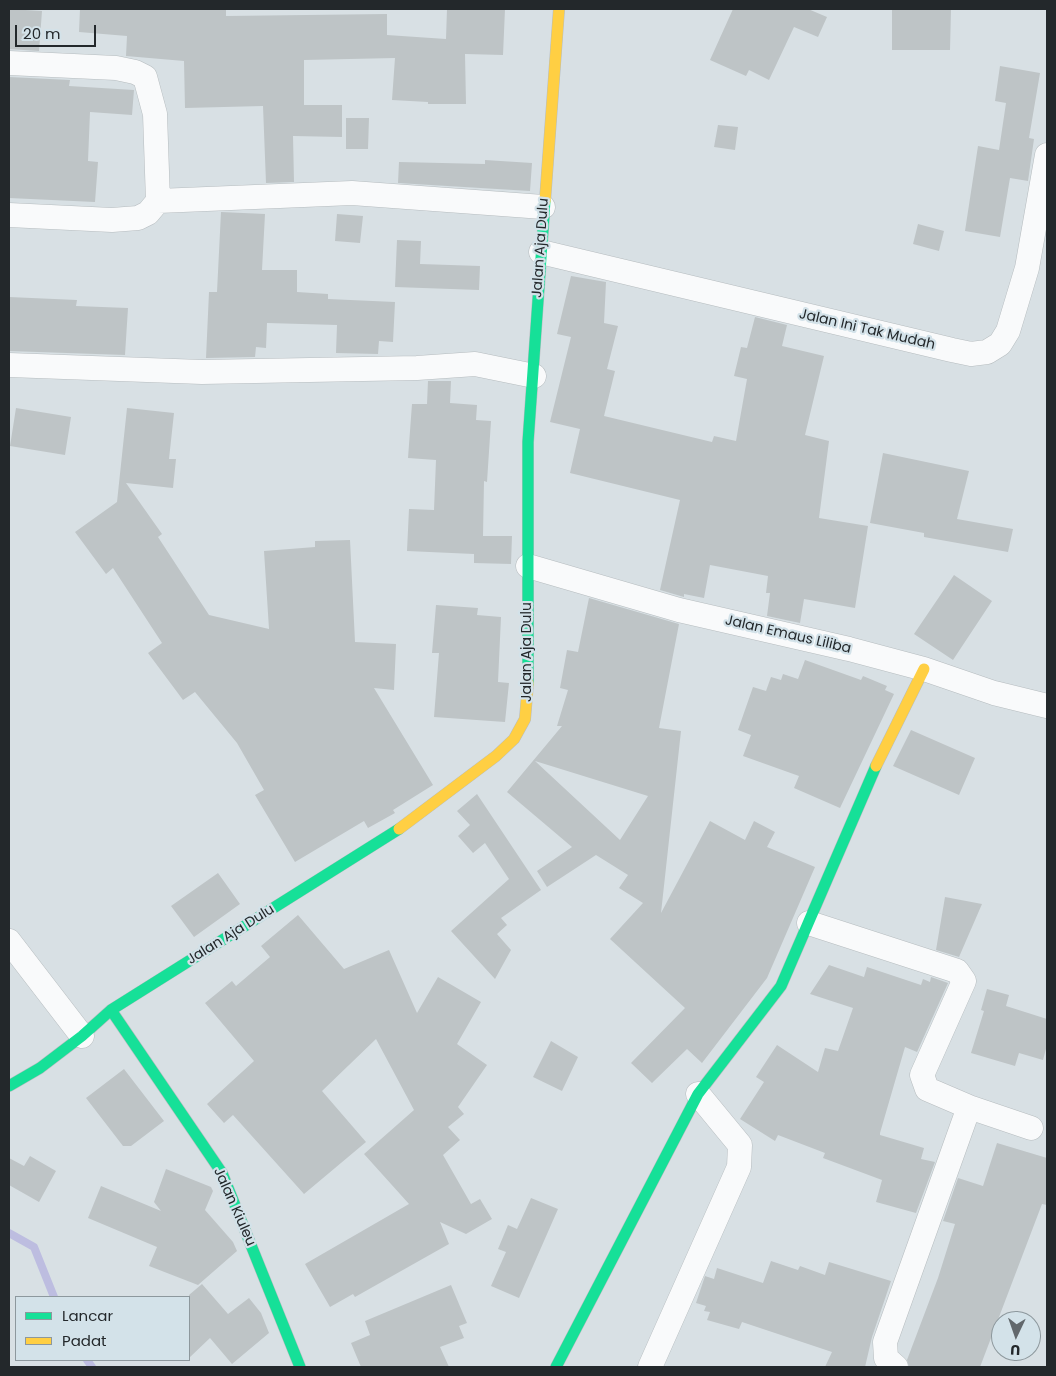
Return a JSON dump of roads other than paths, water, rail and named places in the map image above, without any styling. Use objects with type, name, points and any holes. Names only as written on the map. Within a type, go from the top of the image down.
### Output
[{"type":"street","name":"Jalan Aja Dulu","points":[[9,1086],[40,1068],[82,1036],[111,1010],[412,821],[496,756],[514,739],[525,719],[528,696],[528,442],[534,376],[543,207],[559,9]]},
{"type":"street","points":[[9,63],[116,68],[135,72],[145,77],[155,114],[158,201],[148,213],[138,218],[112,220],[9,215]]},
{"type":"street","name":"Jalan Ini Tak Mudah","points":[[541,252],[952,350],[971,354],[987,352],[1000,344],[1008,331],[1027,268],[1047,155]]},
{"type":"street","points":[[158,201],[352,193],[543,207]]},
{"type":"street","points":[[9,365],[202,372],[418,368],[475,364],[534,376]]},
{"type":"street","name":"Jalan Emaus Liliba","points":[[528,566],[679,610],[849,649],[924,669],[994,693],[1047,706]]},
{"type":"street","points":[[556,1367],[698,1094],[781,986],[867,784],[924,669]]},
{"type":"street","points":[[809,923],[957,971],[962,975],[964,981],[922,1075],[927,1089],[969,1107],[1031,1128]]},
{"type":"street","points":[[9,941],[82,1036]]},
{"type":"street","name":"Jalan Kiuleu","points":[[111,1010],[222,1173],[300,1367]]},
{"type":"street","points":[[650,1367],[739,1167],[740,1145],[698,1094]]},
{"type":"street","points":[[896,1367],[886,1358],[885,1342],[969,1107]]},
{"type":"waterway","points":[[9,1233],[34,1247],[54,1296]]},
{"type":"waterway","points":[[88,1361],[92,1367]]}]
